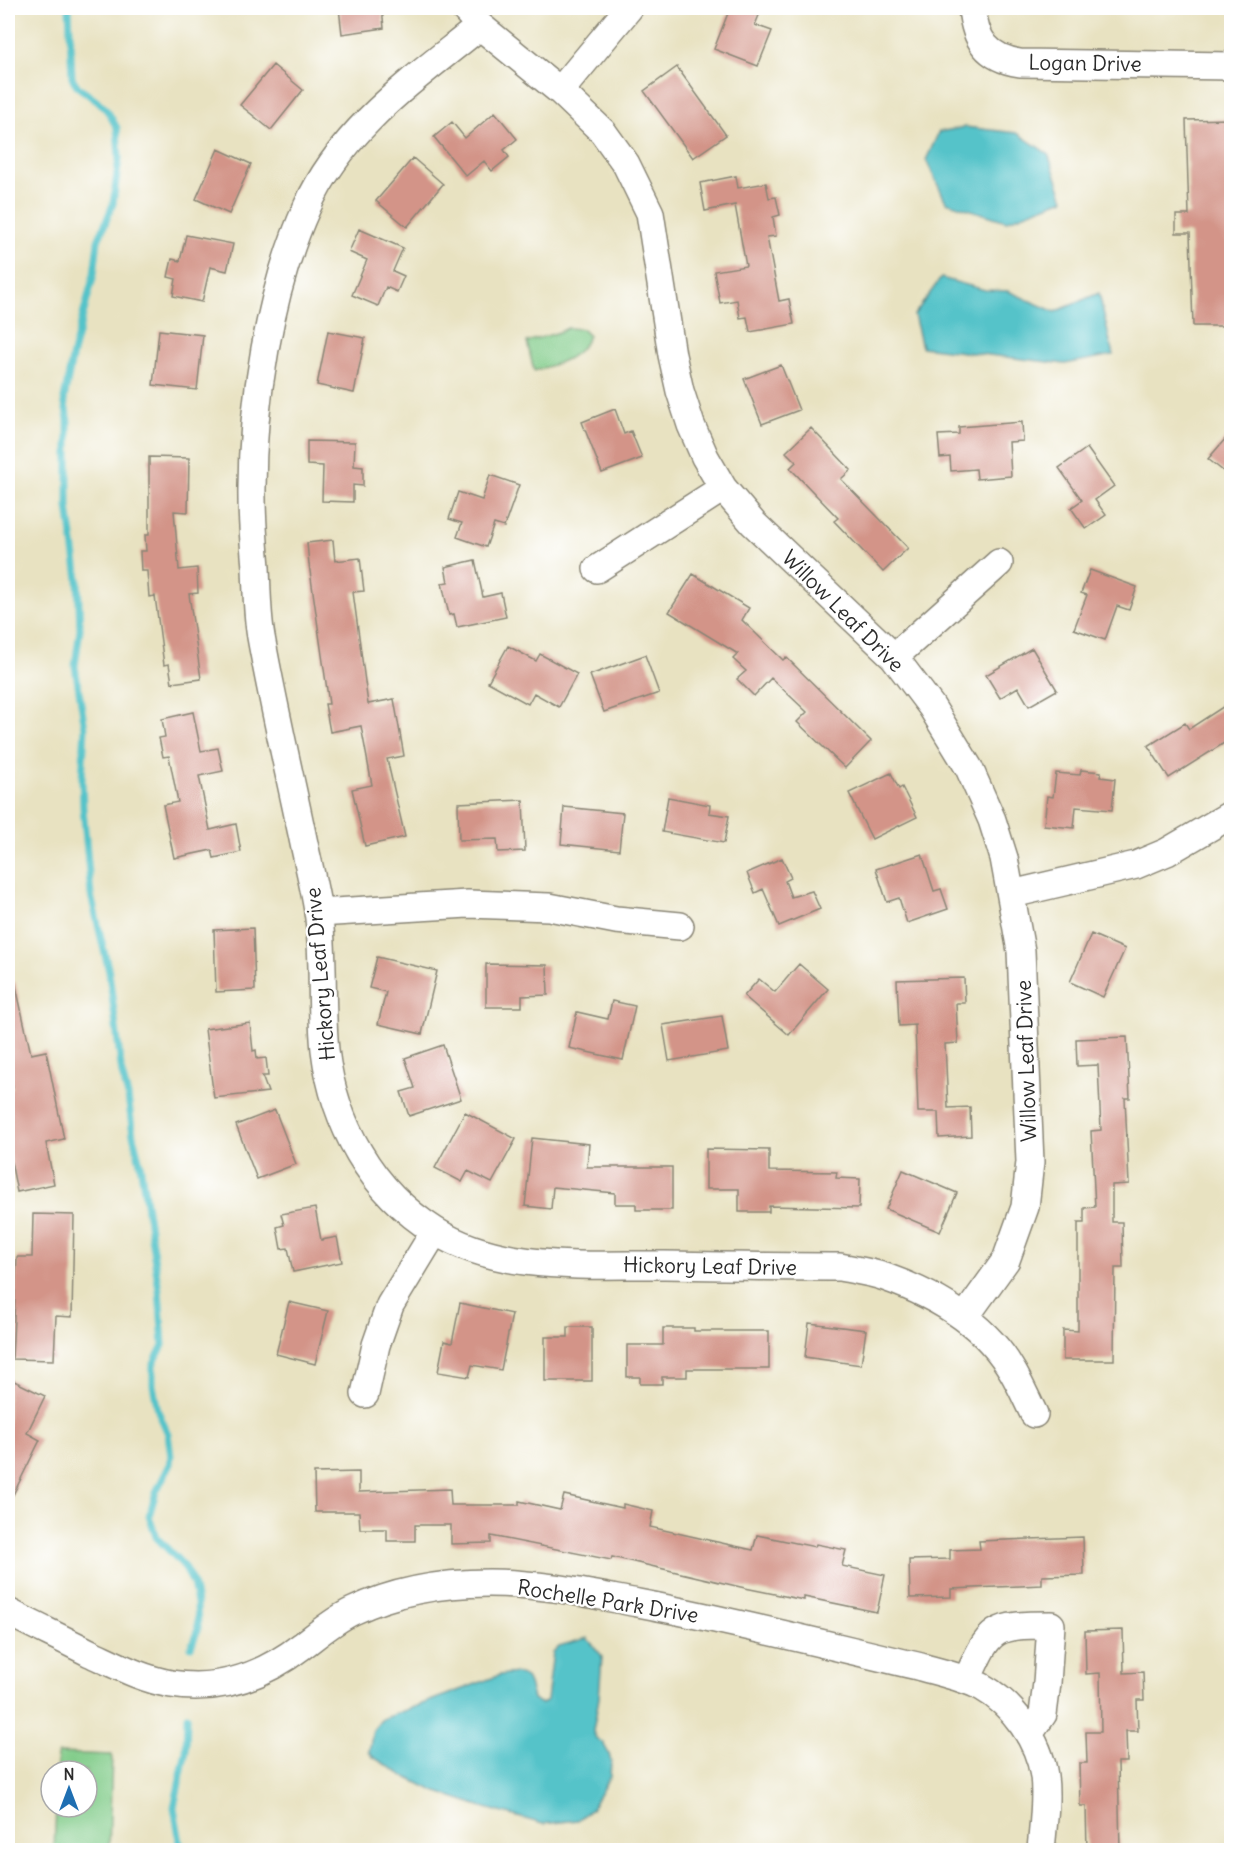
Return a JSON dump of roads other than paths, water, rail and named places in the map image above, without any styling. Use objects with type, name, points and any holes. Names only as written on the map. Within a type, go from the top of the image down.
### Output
[{"type":"street","points":[[560,91],[629,8]]},
{"type":"street","name":"Logan Drive","points":[[972,8],[977,34],[984,45],[994,56],[1006,61],[1232,66]]},
{"type":"street","name":"Willow Leaf Drive","points":[[472,17],[560,91],[603,132],[626,164],[650,213],[672,355],[680,391],[705,457],[723,488],[753,523],[894,657],[931,706],[969,768],[992,820],[1012,894],[1022,963],[1030,1162],[1025,1207],[1006,1260],[965,1317]]},
{"type":"street","name":"Hickory Leaf Drive","points":[[472,17],[368,118],[335,159],[308,205],[290,253],[273,314],[261,379],[253,451],[252,498],[260,632],[318,913],[325,1047],[330,1085],[345,1129],[370,1172],[404,1207],[435,1231],[465,1245],[508,1258],[555,1264],[840,1267],[883,1276],[924,1293],[965,1317],[991,1342],[1012,1371],[1034,1414]]},
{"type":"street","points":[[597,569],[723,488]]},
{"type":"street","points":[[894,657],[999,563]]},
{"type":"street","points":[[1012,894],[1136,865],[1175,848],[1232,814]]},
{"type":"street","points":[[318,913],[468,904],[549,907],[616,920],[680,926]]},
{"type":"street","points":[[365,1394],[376,1345],[390,1305],[435,1231]]},
{"type":"street","name":"Rochelle Park Drive","points":[[8,1612],[138,1675],[171,1684],[199,1686],[229,1683],[266,1669],[300,1648],[333,1622],[353,1611],[402,1593],[460,1584],[489,1583],[559,1588],[689,1613],[921,1667],[966,1680],[984,1688],[1017,1717],[1036,1749],[1043,1776],[1045,1800],[1041,1851]]},
{"type":"street","points":[[966,1680],[980,1649],[989,1637],[1008,1626],[1051,1624],[1043,1713],[1029,1734]]},
{"type":"water","points":[[965,127],[1017,133],[1048,154],[1064,199],[1006,221],[946,202],[926,160],[939,132]]},
{"type":"water","points":[[941,278],[985,290],[1008,291],[1055,312],[1099,293],[1113,355],[1065,364],[922,347],[914,315]]},
{"type":"water","points":[[587,1638],[602,1656],[599,1698],[593,1731],[596,1738],[603,1743],[611,1762],[610,1776],[591,1809],[578,1820],[543,1824],[486,1808],[434,1791],[404,1776],[373,1757],[369,1752],[373,1730],[382,1719],[500,1675],[515,1673],[524,1676],[533,1699],[542,1704],[547,1700],[553,1652],[559,1646]]},
{"type":"waterway","points":[[69,8],[72,78],[78,87],[108,112],[117,128],[119,158],[113,204],[98,241],[94,274],[73,353],[64,399],[68,420],[68,507],[78,579],[80,629],[75,666],[85,728],[83,808],[91,895],[109,972],[122,1074],[140,1163],[159,1290],[163,1345],[153,1365],[153,1385],[158,1411],[168,1434],[171,1456],[170,1464],[156,1492],[149,1516],[156,1537],[183,1565],[193,1583],[197,1603],[198,1629],[191,1647]]},
{"type":"waterway","points":[[177,1850],[180,1842],[174,1807],[186,1751],[187,1716]]}]
